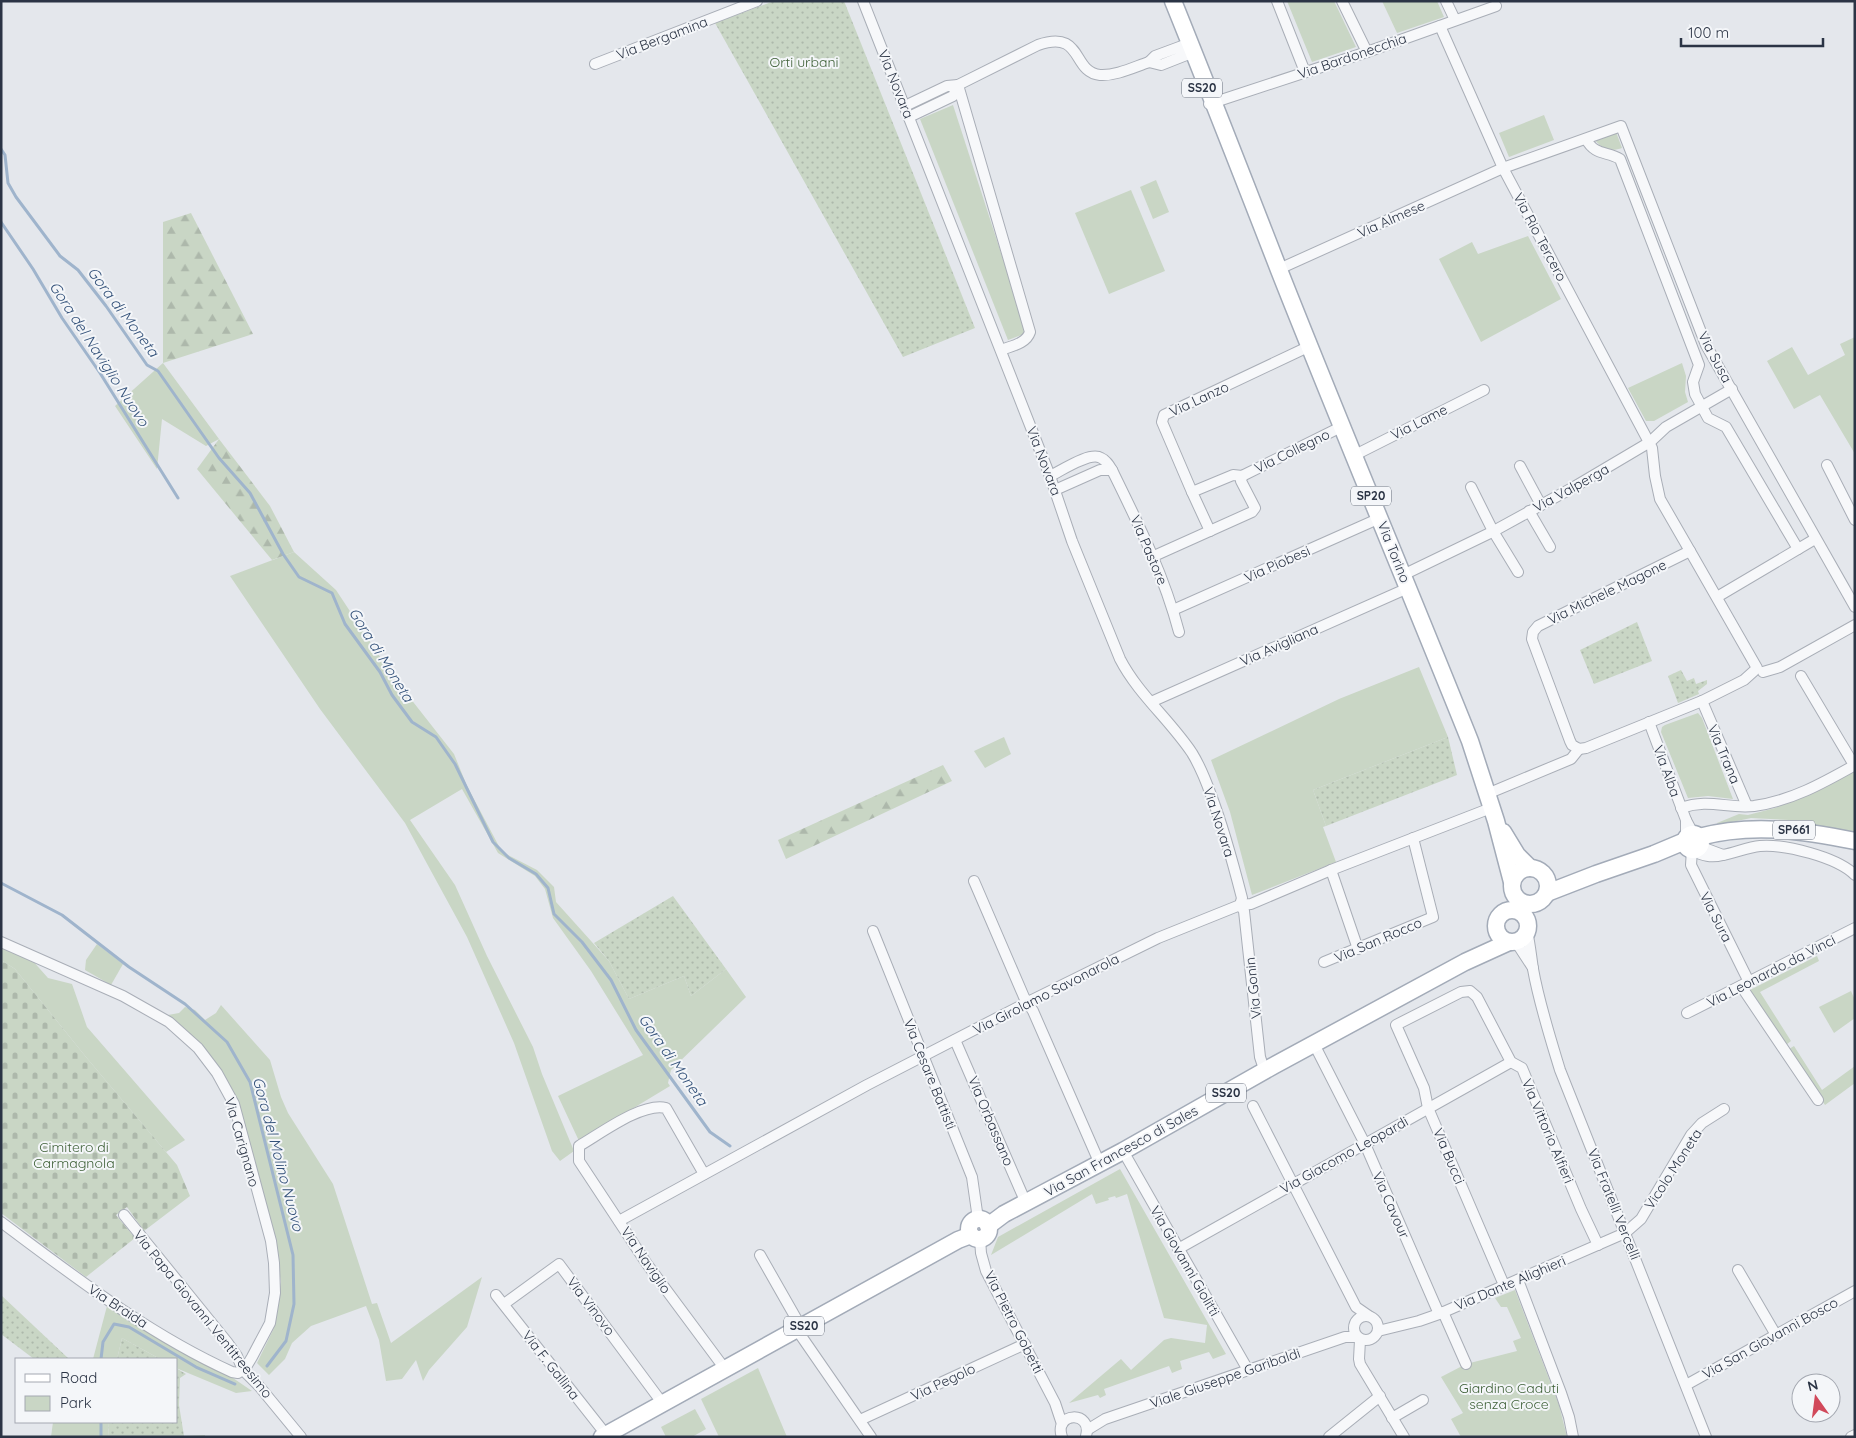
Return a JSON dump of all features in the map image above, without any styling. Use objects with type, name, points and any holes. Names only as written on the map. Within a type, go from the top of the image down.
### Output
[{"type":"main road","name":"SS20","points":[[1166,1],[1189,49]]},
{"type":"main road","name":"SS20","points":[[1173,1],[1189,49],[1240,173]]},
{"type":"main road","name":"Via Torino","points":[[1240,173],[1470,741],[1513,888]]},
{"type":"main road","name":"Via Torino","points":[[1491,808],[1517,855],[1530,868]]},
{"type":"main road","name":"SP661","points":[[1596,874],[1692,842],[1751,828],[1787,829],[1855,841]]},
{"type":"main road","points":[[1520,934],[1500,937],[1496,929],[1498,919],[1506,912],[1518,872],[1530,868],[1541,872],[1548,881],[1547,893]]},
{"type":"main road","points":[[1545,876],[1596,874]]},
{"type":"main road","points":[[1513,888],[1522,903],[1534,904],[1539,902],[1547,893],[1596,874]]},
{"type":"main road","points":[[1520,934],[1534,904]]},
{"type":"main road","points":[[1506,912],[1516,911],[1520,913],[1520,934]]},
{"type":"main road","name":"Via San Francesco di Sales","points":[[1465,962],[1496,929]]},
{"type":"main road","name":"Via San Francesco di Sales","points":[[605,1436],[979,1230],[1004,1214],[1100,1164],[1314,1044],[1520,934]]},
{"type":"street","name":"Via Bergamina","points":[[595,64],[757,1]]},
{"type":"street","points":[[1276,1],[1305,72]]},
{"type":"street","points":[[1342,1],[1367,52]]},
{"type":"street","points":[[1446,1],[1456,20]]},
{"type":"street","name":"Via Novara","points":[[863,2],[1001,350],[1050,476],[1072,541],[1120,659],[1130,678],[1177,732],[1194,755],[1223,827],[1242,898],[1240,905]]},
{"type":"street","name":"Via Bardonecchia","points":[[1211,104],[1367,52],[1496,6]]},
{"type":"street","name":"Via Rio Tercero","points":[[1440,26],[1503,168],[1650,442]]},
{"type":"street","points":[[905,106],[946,86],[958,85],[1038,45],[1050,41],[1066,43],[1090,71],[1100,75],[1109,75],[1149,62],[1156,56],[1189,49]]},
{"type":"street","points":[[909,117],[952,96],[958,85]]},
{"type":"street","points":[[958,85],[1030,332],[1028,338],[1023,342],[1001,350]]},
{"type":"street","name":"Via Susa","points":[[1503,168],[1621,126],[1706,345],[1813,531],[1815,540],[1855,607]]},
{"type":"street","name":"Via Susa","points":[[1586,139],[1589,145],[1598,152],[1620,160],[1699,365],[1693,382],[1694,394],[1700,407]]},
{"type":"street","name":"Via Almese","points":[[1279,269],[1503,168]]},
{"type":"street","name":"Via Lanzo","points":[[1210,531],[1162,422],[1164,415],[1310,346]]},
{"type":"street","name":"Via Valperga","points":[[1405,582],[1650,442],[1666,427],[1732,389]]},
{"type":"street","name":"Via Lame","points":[[1355,455],[1484,390]]},
{"type":"street","points":[[1700,407],[1708,418],[1726,427],[1798,550]]},
{"type":"street","name":"Via Collegno","points":[[1192,492],[1234,475],[1242,476],[1343,426]]},
{"type":"street","points":[[1650,442],[1660,499],[1758,672]]},
{"type":"street","name":"Via Pastore","points":[[1050,476],[1089,457],[1097,456],[1104,458],[1112,470],[1154,556],[1179,632]]},
{"type":"street","points":[[1827,465],[1855,520]]},
{"type":"street","points":[[1520,466],[1541,505]]},
{"type":"street","points":[[1055,490],[1100,470],[1112,470]]},
{"type":"street","points":[[1154,556],[1252,512],[1255,508],[1241,481],[1242,476]]},
{"type":"street","points":[[1471,487],[1493,531],[1518,572]]},
{"type":"street","points":[[1529,511],[1550,547]]},
{"type":"street","name":"Via Piobesi","points":[[1173,610],[1380,518]]},
{"type":"street","points":[[1717,597],[1815,540]]},
{"type":"street","name":"Via Michele Magone","points":[[1579,750],[1570,741],[1532,639],[1533,632],[1538,626],[1690,551]]},
{"type":"street","name":"Via Avigliana","points":[[1151,702],[1405,582]]},
{"type":"street","points":[[1491,808],[1571,759],[1579,750],[1702,702],[1758,672],[1780,667],[1855,625]]},
{"type":"street","points":[[1681,808],[1697,802],[1747,806],[1783,799],[1819,785],[1854,765],[1801,676]]},
{"type":"street","name":"Via Trana","points":[[1702,702],[1747,806]]},
{"type":"street","name":"Via Alba","points":[[1649,722],[1686,820],[1692,842]]},
{"type":"street","name":"Via Girolamo Savonarola","points":[[619,1221],[923,1056],[1158,938],[1240,905],[1251,904],[1331,870],[1491,808]]},
{"type":"street","name":"Via San Rocco","points":[[1324,962],[1432,917],[1432,909],[1412,838]]},
{"type":"street","points":[[1692,842],[1723,855],[1752,847],[1770,846],[1821,856],[1844,866],[1855,875]]},
{"type":"street","name":"Via Sura","points":[[1692,842],[1691,865],[1693,871],[1745,984],[1818,1100]]},
{"type":"street","points":[[1331,870],[1358,949]]},
{"type":"street","points":[[974,881],[1100,1164]]},
{"type":"street","name":"Via Gonin","points":[[1240,905],[1244,911],[1260,1057],[1265,1072]]},
{"type":"street","name":"Via Leonardo da Vinci","points":[[1687,1013],[1855,928]]},
{"type":"street","name":"Via Cesare Battisti","points":[[873,931],[972,1177],[979,1230]]},
{"type":"street","name":"Via Fratelli Vercelli","points":[[1520,934],[1533,968],[1545,1021],[1560,1070],[1706,1437]]},
{"type":"street","name":"Via Fratelli Vercelli","points":[[1520,934],[1532,951],[1533,968]]},
{"type":"street","name":"Via Carignano","points":[[1,942],[41,958],[122,996],[169,1022],[198,1048],[217,1073],[234,1104],[271,1241],[274,1263],[275,1293],[270,1323],[252,1358],[243,1370]]},
{"type":"street","name":"Via Vittorio Alfieri","points":[[1396,1025],[1461,992],[1470,991],[1478,997],[1511,1062],[1522,1068],[1598,1245]]},
{"type":"street","name":"Via Bucci","points":[[1396,1025],[1424,1088],[1428,1108],[1504,1286]]},
{"type":"street","name":"Via Orbassano","points":[[955,1040],[1026,1203]]},
{"type":"street","name":"Via Cavour","points":[[1314,1044],[1365,1144],[1466,1364]]},
{"type":"street","name":"Via Giacomo Leopardi","points":[[1178,1249],[1511,1062]]},
{"type":"street","name":"Via Naviglio","points":[[704,1174],[666,1108],[656,1106],[623,1119],[579,1146],[578,1161],[646,1264],[725,1369]]},
{"type":"street","points":[[1253,1106],[1356,1307],[1374,1323]]},
{"type":"street","name":"Vicolo Moneta","points":[[1625,1233],[1641,1219],[1691,1135],[1702,1123],[1724,1109]]},
{"type":"street","name":"Via Giovanni Giolitti","points":[[1123,1151],[1248,1370]]},
{"type":"street","name":"Via Papa Giovanni Ventitreesimo","points":[[124,1215],[227,1342],[237,1356],[243,1370],[259,1386],[301,1437]]},
{"type":"street","name":"Via Braida","points":[[1,1222],[106,1300],[164,1336],[232,1372],[238,1373],[243,1370]]},
{"type":"street","name":"Via Pietro Gobetti","points":[[979,1230],[981,1253],[986,1271],[1056,1402],[1073,1417],[1081,1419],[1086,1430]]},
{"type":"street","name":"Via Dante Alighieri","points":[[1374,1323],[1394,1327],[1419,1321],[1625,1233]]},
{"type":"street","points":[[760,1256],[799,1328],[871,1437]]},
{"type":"street","name":"Via Vinovo","points":[[504,1304],[559,1264],[663,1404]]},
{"type":"street","points":[[1738,1270],[1776,1335]]},
{"type":"street","points":[[1518,1280],[1561,1393],[1573,1437]]},
{"type":"street","name":"Via San Giovanni Bosco","points":[[1686,1384],[1855,1291]]},
{"type":"street","name":"Via F. Gallina","points":[[496,1295],[605,1436]]},
{"type":"street","points":[[1356,1307],[1358,1359],[1404,1437]]},
{"type":"street","points":[[1356,1332],[1359,1317],[1374,1323]]},
{"type":"street","points":[[1356,1332],[1369,1340],[1373,1338],[1374,1323]]},
{"type":"street","name":"Viale Giuseppe Garibaldi","points":[[1086,1430],[1105,1419],[1356,1332]]},
{"type":"street","name":"Via Pegolo","points":[[860,1420],[1025,1344]]},
{"type":"street","points":[[1329,1437],[1380,1396]]},
{"type":"street","points":[[1392,1418],[1423,1400]]},
{"type":"street","name":"Via Pietro Gobetti","points":[[1056,1402],[1059,1432]]},
{"type":"street","points":[[1059,1432],[1068,1418],[1073,1417]]},
{"type":"street","points":[[1851,1437],[1855,1435]]},
{"type":"green space","name":"Orti urbani","points":[[774,1],[844,1],[975,328],[903,357],[715,23]]},
{"type":"green space","points":[[1287,1],[1334,1],[1356,47],[1312,62]]},
{"type":"green space","points":[[1382,1],[1437,1],[1444,17],[1397,33]]},
{"type":"green space","points":[[953,105],[1027,333],[1008,340],[920,119]]},
{"type":"green space","points":[[1544,115],[1554,140],[1509,157],[1499,133]]},
{"type":"green space","points":[[1616,132],[1622,148],[1607,149],[1595,140]]},
{"type":"green space","points":[[1156,180],[1169,212],[1153,219],[1140,187]]},
{"type":"green space","points":[[1131,190],[1165,271],[1109,294],[1075,213]]},
{"type":"green space","points":[[191,213],[253,334],[163,363],[163,222]]},
{"type":"green space","points":[[1528,236],[1561,299],[1481,342],[1439,259],[1472,242],[1478,254]]},
{"type":"green space","points":[[1855,337],[1855,454],[1820,395],[1794,409],[1767,361],[1792,347],[1808,375],[1845,355],[1840,344]]},
{"type":"green space","points":[[163,363],[219,439],[206,446],[162,419],[157,469],[115,406]]},
{"type":"green space","points":[[1682,363],[1686,376],[1685,392],[1688,402],[1654,421],[1646,421],[1628,388]]},
{"type":"green space","points":[[219,439],[270,506],[294,552],[272,560],[197,469]]},
{"type":"green space","points":[[294,552],[336,590],[392,675],[454,754],[467,786],[502,852],[537,870],[554,887],[556,902],[609,961],[629,999],[684,976],[691,996],[726,969],[746,997],[671,1070],[668,1083],[670,1086],[579,1141],[558,1096],[643,1055],[591,971],[553,918],[545,889],[535,876],[498,853],[462,789],[410,820],[455,885],[487,956],[533,1047],[542,1074],[574,1151],[560,1161],[552,1151],[514,1043],[467,937],[405,823],[320,709],[230,576]]},
{"type":"green space","points":[[1637,622],[1652,661],[1594,684],[1580,650]]},
{"type":"green space","points":[[1419,667],[1448,737],[1313,790],[1326,826],[1323,827],[1336,862],[1252,895],[1230,812],[1211,760],[1339,699]]},
{"type":"green space","points":[[1681,670],[1687,681],[1694,678],[1696,684],[1707,680],[1707,684],[1698,691],[1699,694],[1678,703],[1668,676]]},
{"type":"green space","points":[[1698,713],[1702,718],[1733,799],[1708,796],[1688,798],[1661,732],[1662,727],[1665,725]]},
{"type":"green space","points":[[1004,737],[1011,754],[985,768],[974,751]]},
{"type":"green space","points":[[1448,737],[1457,775],[1326,826],[1313,790]]},
{"type":"green space","points":[[943,765],[952,781],[786,859],[778,840]]},
{"type":"green space","points":[[1855,771],[1855,833],[1789,820],[1751,818],[1718,825],[1717,823],[1739,814],[1748,815],[1775,808],[1809,795]]},
{"type":"green space","points":[[673,896],[726,969],[691,996],[684,976],[629,999],[609,961],[594,943]]},
{"type":"green space","points":[[97,944],[123,964],[111,985],[85,970],[86,960]]},
{"type":"green space","points":[[1,946],[32,960],[48,978],[72,984],[87,1027],[185,1140],[166,1152],[15,969],[1,960]]},
{"type":"green space","points":[[1817,956],[1819,961],[1760,992],[1791,1041],[1786,1045],[1750,990]]},
{"type":"green space","name":"Cimitero di Carmagnola","points":[[1,960],[15,969],[177,1165],[190,1196],[144,1231],[127,1207],[116,1215],[135,1238],[86,1277],[1,1213]]},
{"type":"green space","points":[[1851,991],[1855,1000],[1855,1018],[1834,1033],[1819,1007]]},
{"type":"green space","points":[[221,1005],[270,1060],[288,1113],[333,1184],[372,1304],[377,1303],[391,1343],[482,1277],[467,1327],[429,1370],[423,1381],[416,1360],[402,1379],[386,1381],[379,1340],[366,1306],[311,1326],[292,1343],[285,1359],[269,1375],[257,1363],[274,1328],[281,1282],[272,1231],[235,1095],[203,1047],[168,1015],[179,1013],[185,1007],[195,1010],[205,1020],[216,1013]]},
{"type":"green space","points":[[1794,1046],[1822,1090],[1855,1066],[1855,1083],[1825,1105],[1789,1049]]},
{"type":"green space","points":[[1120,1169],[1226,1354],[1213,1359],[1209,1352],[1180,1361],[1182,1369],[1172,1373],[1169,1366],[1104,1389],[1106,1395],[1100,1398],[1098,1395],[1069,1403],[1121,1359],[1131,1370],[1164,1340],[1171,1338],[1205,1343],[1207,1325],[1164,1318],[1127,1194],[1116,1198],[1115,1196],[1108,1198],[1109,1200],[1096,1204],[1092,1194],[991,1255],[998,1237]]},
{"type":"green space","name":"Giardino Caduti senza Croce","points":[[1515,1290],[1559,1405],[1567,1437],[1461,1437],[1451,1419],[1463,1413],[1441,1377],[1466,1364],[1517,1351],[1513,1341],[1521,1338],[1507,1307],[1501,1307],[1495,1298]]},
{"type":"green space","points":[[1,1295],[68,1358],[33,1358],[1,1334]]},
{"type":"green space","points":[[107,1306],[181,1352],[233,1378],[252,1391],[236,1393],[178,1369],[178,1358],[158,1358],[122,1338],[117,1358],[93,1358]]},
{"type":"green space","points":[[122,1338],[158,1358],[117,1358]]},
{"type":"green space","points":[[758,1368],[787,1437],[719,1437],[701,1399]]},
{"type":"green space","points":[[178,1369],[186,1374],[180,1378],[179,1405],[184,1436],[205,1435],[205,1437],[108,1437],[109,1423],[178,1423]]},
{"type":"green space","points":[[695,1409],[706,1429],[692,1437],[666,1437],[661,1427]]},
{"type":"green space","points":[[53,1423],[109,1423],[108,1437],[51,1437]]},
{"type":"waterway","name":"Gora di Moneta","points":[[1,149],[5,155],[8,183],[16,197],[60,256],[78,270],[147,365],[158,371],[219,458],[250,493],[283,554],[299,577],[332,593],[345,624],[380,672],[392,695],[412,722],[436,737],[455,764],[493,842],[509,858],[536,874],[548,888],[554,914],[582,942],[611,980],[636,1030],[710,1132],[730,1146]]},
{"type":"waterway","name":"Gora del Naviglio Nuovo","points":[[1,222],[33,269],[62,318],[100,373],[178,498]]},
{"type":"waterway","name":"Gora del Molino Nuovo","points":[[1,883],[62,915],[129,967],[185,1004],[227,1042],[250,1082],[293,1255],[294,1304],[286,1341],[267,1366]]},
{"type":"waterway","name":"Gora del Molino Nuovo","points":[[101,1358],[103,1342],[114,1324],[129,1327],[196,1367],[235,1384]]},
{"type":"waterway","name":"Gora del Molino Nuovo","points":[[101,1423],[101,1437]]}]
